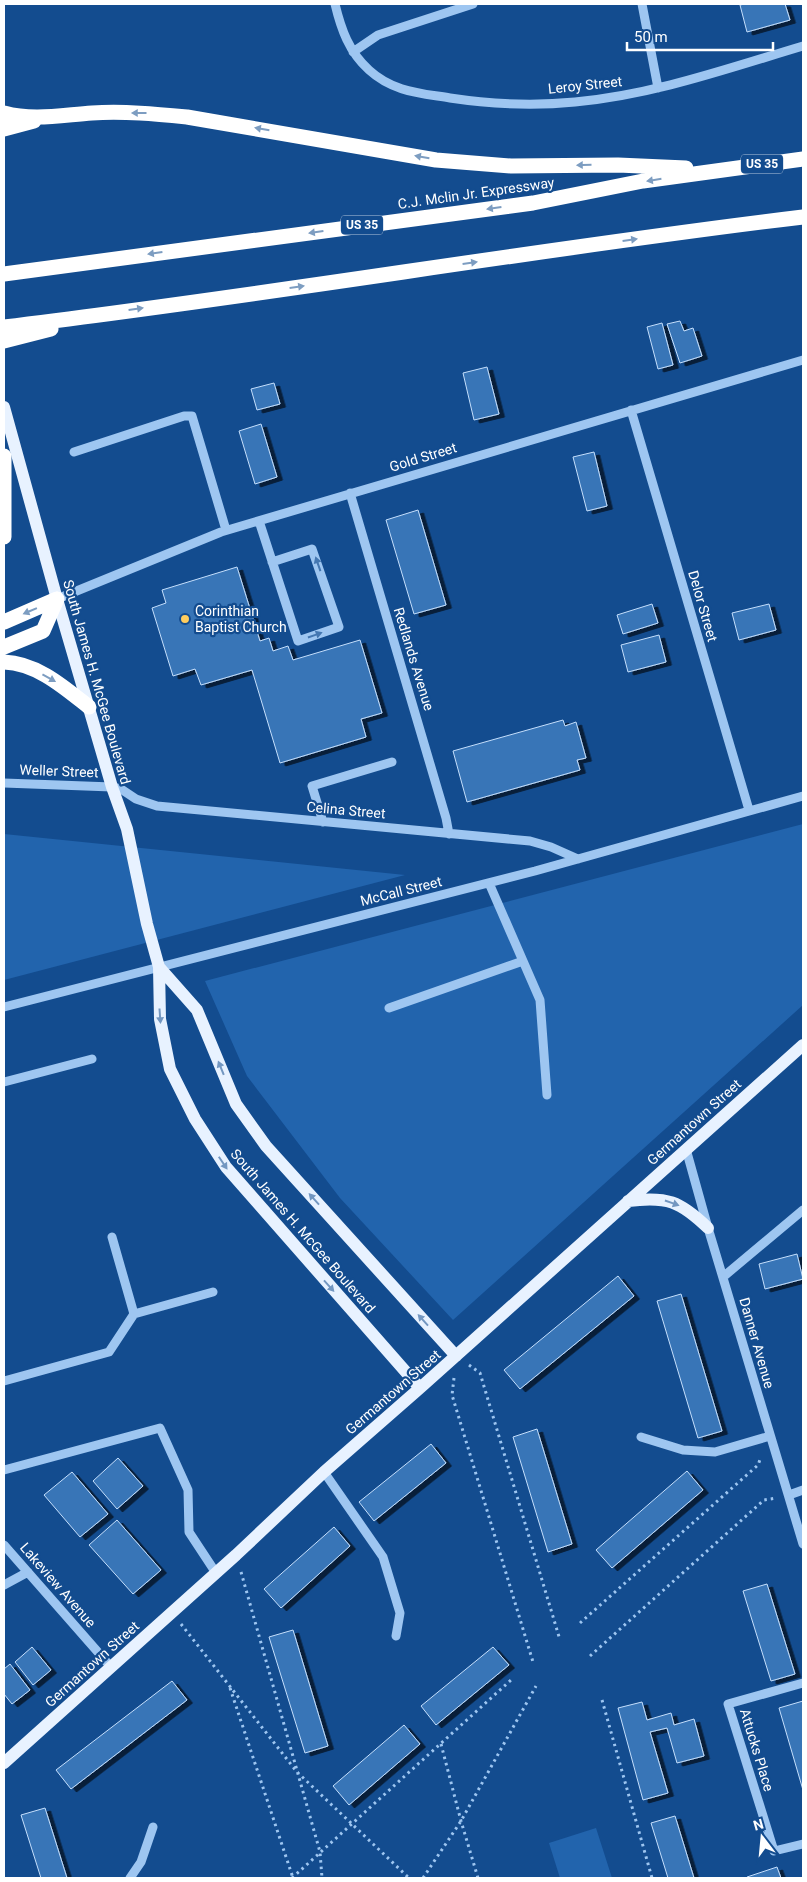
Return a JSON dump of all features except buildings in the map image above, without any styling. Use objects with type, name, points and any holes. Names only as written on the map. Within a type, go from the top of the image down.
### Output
[{"type":"highway","points":[[4,113],[27,117],[93,113],[150,113],[207,119],[436,160],[512,166],[618,165],[720,170]]},
{"type":"highway","points":[[4,129],[47,117]]},
{"type":"highway","name":"C.J. Mclin Jr. Expressway","points":[[4,274],[533,203],[643,181],[803,159]]},
{"type":"highway","points":[[4,327],[803,217]]},
{"type":"highway","points":[[4,341],[53,328],[88,316]]},
{"type":"highway","points":[[4,456],[4,537]]},
{"type":"highway","points":[[4,622],[57,599]]},
{"type":"highway","points":[[4,647],[43,631],[57,599]]},
{"type":"highway","points":[[4,662],[29,668],[51,678],[89,708]]},
{"type":"main road","name":"South James H. McGee Boulevard","points":[[4,406],[57,599],[112,787],[127,830],[158,967],[160,1019],[170,1069],[195,1119],[226,1168],[420,1388]]},
{"type":"main road","name":"South James H. McGee Boulevard","points":[[158,967],[197,1010],[236,1104],[266,1146],[456,1356]]},
{"type":"main road","name":"Germantown Street","points":[[4,1763],[236,1555],[324,1472],[803,1045]]},
{"type":"main road","points":[[628,1201],[650,1198],[667,1200],[692,1212],[708,1228]]},
{"type":"street","name":"Leroy Street","points":[[335,4],[341,30],[353,52],[369,70],[384,81],[406,92],[468,100],[531,103],[575,102],[622,96],[684,82],[803,46]]},
{"type":"street","points":[[353,52],[378,35],[473,4]]},
{"type":"street","points":[[642,4],[658,88]]},
{"type":"street","name":"Gold Street","points":[[57,599],[168,552],[226,530],[803,360]]},
{"type":"street","name":"Delor Street","points":[[631,410],[749,810]]},
{"type":"street","points":[[74,452],[184,416],[192,416],[226,530]]},
{"type":"street","name":"Redlands Avenue","points":[[350,493],[446,818],[449,834]]},
{"type":"street","points":[[259,521],[272,562],[298,641],[339,627],[312,549],[272,562]]},
{"type":"street","points":[[322,822],[312,786],[392,762]]},
{"type":"street","name":"Weller Street","points":[[4,782],[112,787]]},
{"type":"street","name":"Celina Street","points":[[112,787],[121,789],[136,799],[157,806],[530,841],[551,847],[578,859]]},
{"type":"street","name":"McCall Street","points":[[4,1007],[489,883],[803,796]]},
{"type":"street","points":[[489,883],[540,1000],[547,1095]]},
{"type":"street","points":[[389,1008],[523,961]]},
{"type":"street","points":[[4,1080],[92,1059]]},
{"type":"street","name":"Danner Avenue","points":[[686,1149],[803,1544]]},
{"type":"street","points":[[723,1277],[803,1210]]},
{"type":"street","points":[[112,1237],[134,1314]]},
{"type":"street","points":[[4,1381],[109,1352],[134,1314],[213,1292]]},
{"type":"street","points":[[4,1470],[160,1428],[188,1490],[189,1532],[216,1573]]},
{"type":"street","points":[[642,1437],[683,1450],[715,1452],[770,1436]]},
{"type":"street","points":[[324,1472],[383,1557],[400,1612],[396,1636]]},
{"type":"street","points":[[789,1495],[803,1490]]},
{"type":"street","name":"Lakeview Avenue","points":[[4,1544],[111,1667]]},
{"type":"street","points":[[4,1584],[28,1572]]},
{"type":"street","name":"Attucks Place","points":[[803,1683],[728,1704],[774,1851],[803,1844]]},
{"type":"street","points":[[130,1878],[141,1862],[153,1827]]},
{"type":"path","points":[[533,1662],[452,1395],[456,1356],[480,1373],[560,1640]]},
{"type":"path","points":[[580,1623],[758,1464],[770,1436]]},
{"type":"path","points":[[590,1656],[764,1500],[789,1495]]},
{"type":"path","points":[[236,1555],[320,1852],[322,1878]]},
{"type":"path","points":[[172,1612],[298,1772],[409,1878]]},
{"type":"path","points":[[229,1685],[292,1878],[511,1680]]},
{"type":"path","points":[[423,1878],[461,1821],[536,1686]]},
{"type":"path","points":[[602,1700],[652,1878]]},
{"type":"path","points":[[441,1744],[478,1878]]},
{"type":"shaded area","points":[[803,824],[803,1005],[453,1320],[340,1198],[247,1076],[205,981]]},
{"type":"shaded area","points":[[4,834],[405,875],[4,980]]},
{"type":"shaded area","points":[[596,1828],[612,1878],[560,1878],[549,1843]]},
{"type":"place","name":"Corinthian Baptist Church","points":[[185,619]]}]
